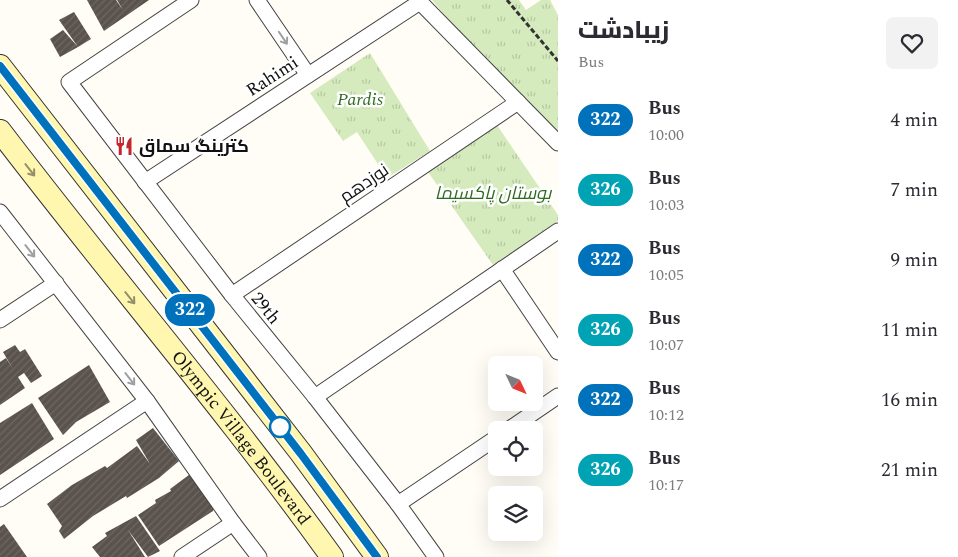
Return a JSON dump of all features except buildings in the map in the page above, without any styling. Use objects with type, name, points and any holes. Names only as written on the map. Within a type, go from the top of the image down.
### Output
[{"type":"main road","name":"Olympic Village Boulevard","points":[[0,66],[295,446],[377,557]]},
{"type":"main road","name":"Olympic Village Boulevard","points":[[0,131],[92,251],[285,492],[332,557]]},
{"type":"street","name":"29th","points":[[191,0],[69,82],[232,295],[315,397],[398,504],[436,557]]},
{"type":"street","points":[[257,0],[308,75]]},
{"type":"street","points":[[419,1],[558,143]]},
{"type":"street","name":"Rahimi","points":[[145,182],[419,1]]},
{"type":"street","name":"نوزدهم","points":[[232,295],[518,102]]},
{"type":"street","points":[[0,212],[147,401],[233,524],[259,557]]},
{"type":"street","points":[[315,397],[558,231]]},
{"type":"street","points":[[502,269],[558,352]]},
{"type":"street","points":[[0,320],[56,284]]},
{"type":"street","points":[[521,421],[558,396]]},
{"type":"street","points":[[0,499],[147,401]]},
{"type":"street","points":[[398,504],[488,443]]},
{"type":"street","points":[[182,557],[233,524]]},
{"type":"path","points":[[507,0],[558,61]]},
{"type":"green space","points":[[432,0],[519,0],[526,10],[541,0],[550,0],[558,15],[558,134],[494,74]]},
{"type":"green space","name":"Pardis","points":[[370,53],[430,151],[387,178],[357,132],[343,141],[310,93]]},
{"type":"green space","name":"بوستان پاکسیما","points":[[497,125],[558,215],[558,221],[493,265],[428,172]]},
{"type":"bus line","name":"322","points":[[0,66],[301,454],[377,557]]},
{"type":"place","name":"کترینگ سماق","points":[[124,146]]}]
